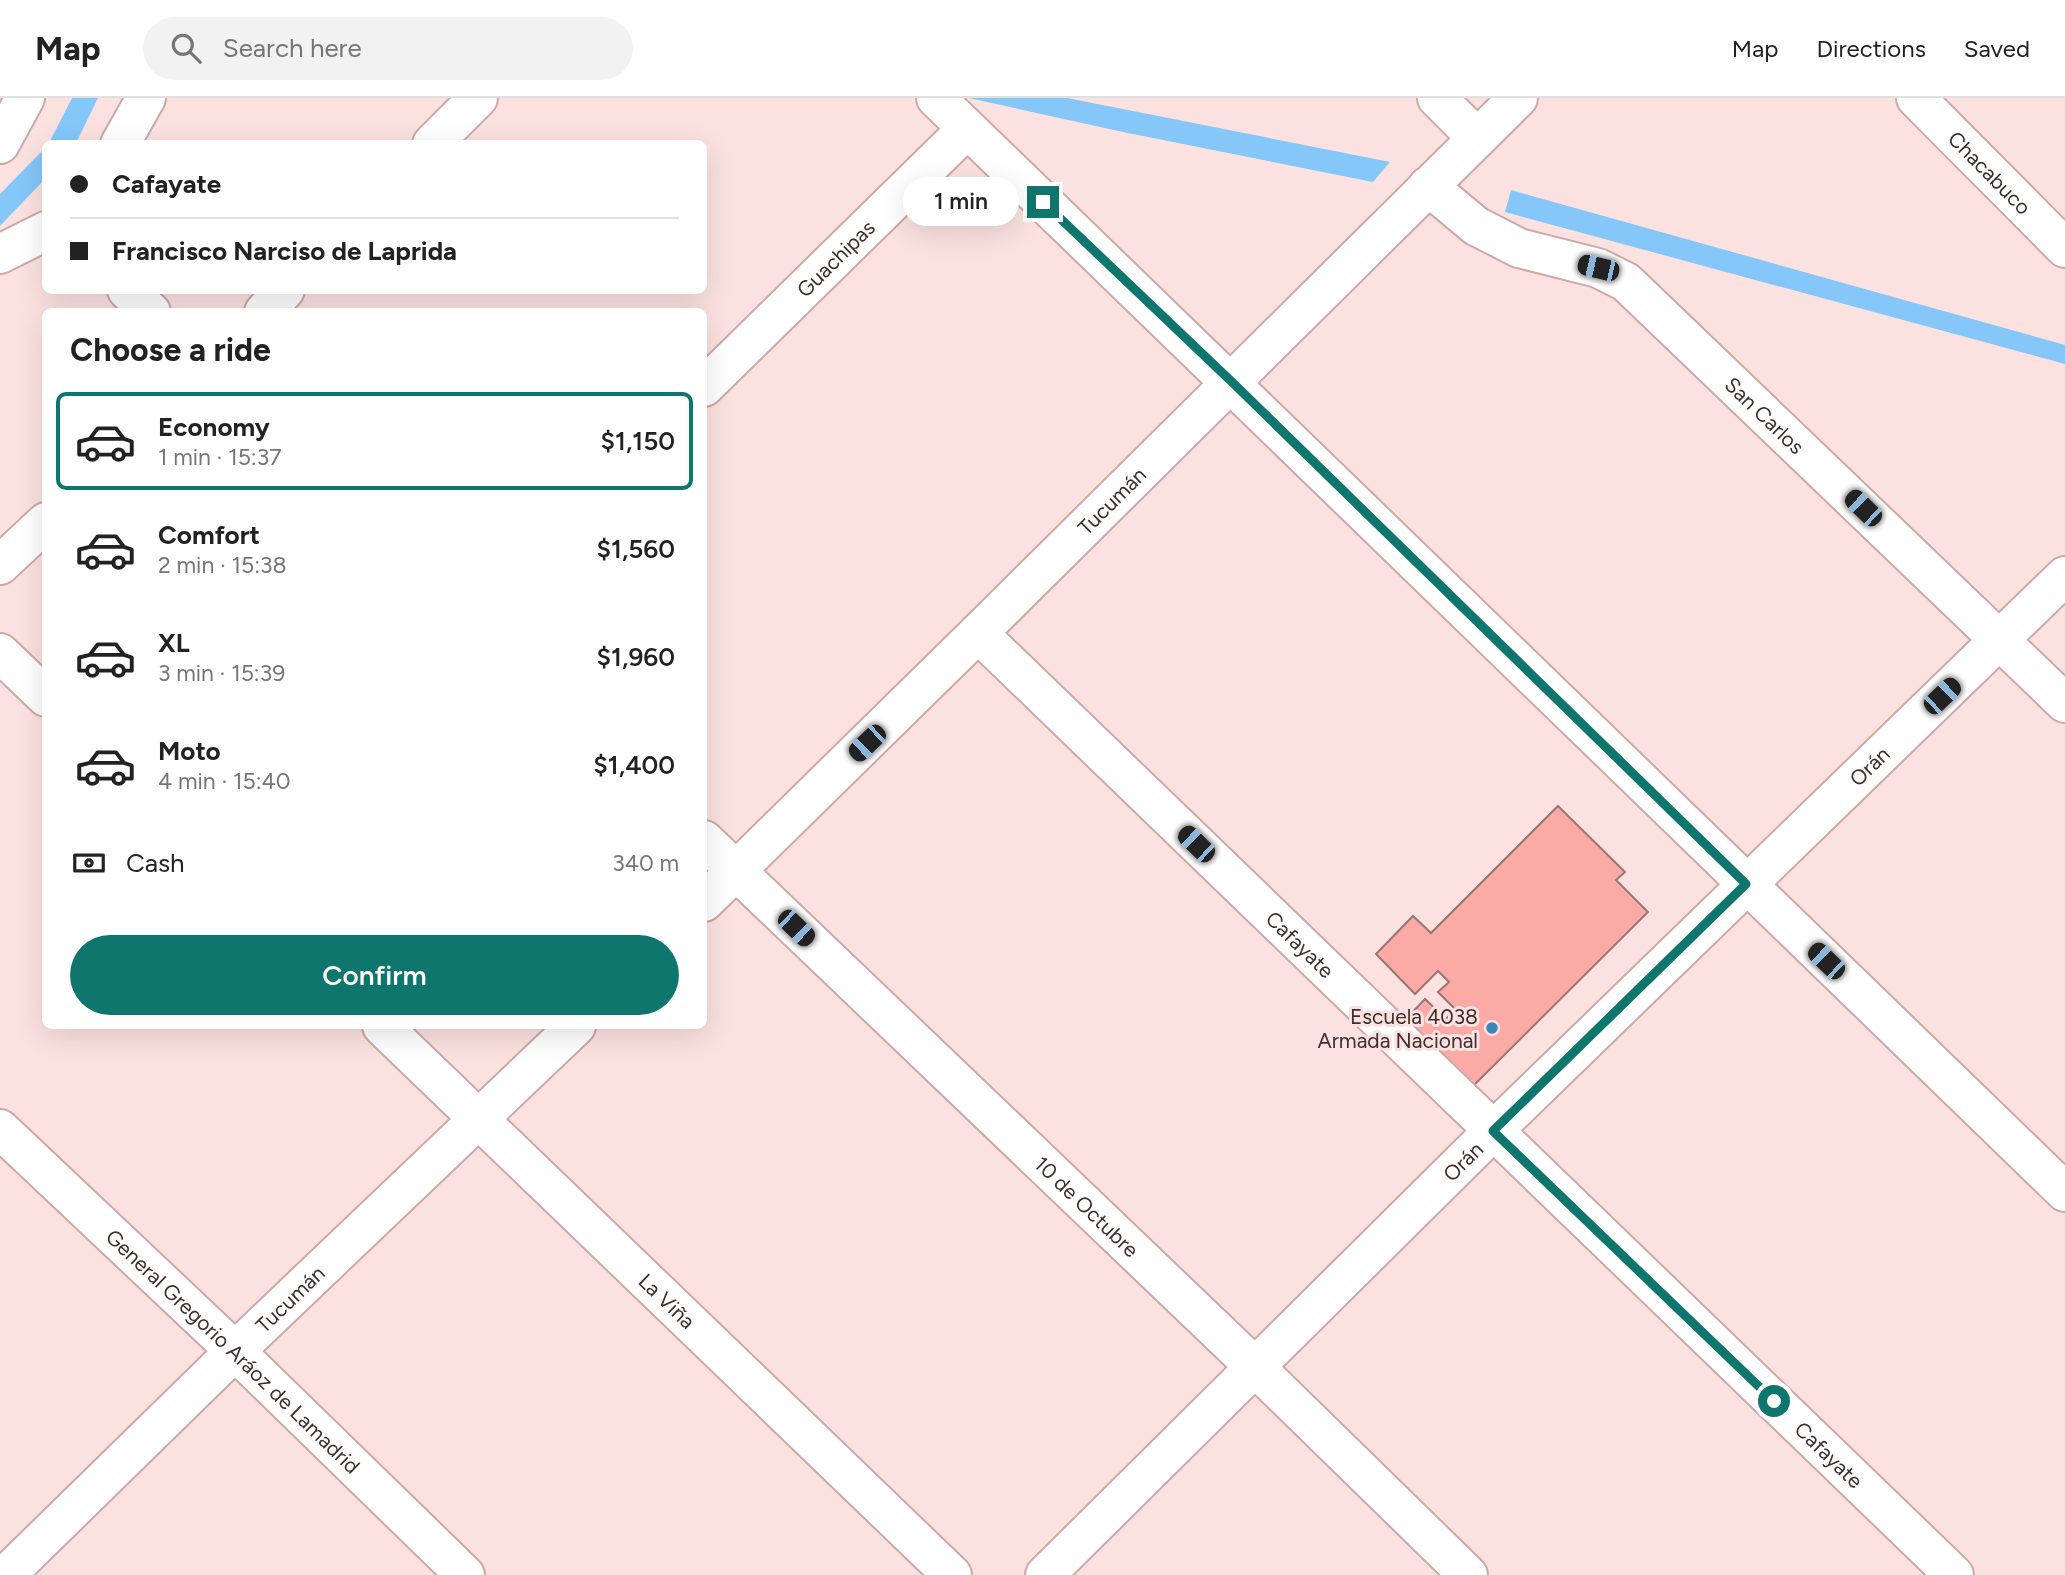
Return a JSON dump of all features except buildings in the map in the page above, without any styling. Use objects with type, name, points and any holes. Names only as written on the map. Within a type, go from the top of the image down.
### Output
[{"type":"street","points":[[0,144],[25,98]]},
{"type":"street","points":[[122,140],[146,98]]},
{"type":"street","points":[[436,140],[478,98]]},
{"type":"street","points":[[1437,98],[1477,138]]},
{"type":"street","name":"Tucumán","points":[[707,899],[1518,98]]},
{"type":"street","name":"Chacabuco","points":[[1916,98],[2065,248]]},
{"type":"street","points":[[949,111],[1232,382],[2065,1192]]},
{"type":"street","name":"Guachipas","points":[[707,384],[949,111]]},
{"type":"street","name":"San Carlos","points":[[1428,186],[1476,226],[1518,248],[1598,268],[1626,282],[2065,703]]},
{"type":"street","points":[[0,254],[42,233]]},
{"type":"street","points":[[131,294],[146,308]]},
{"type":"street","points":[[268,308],[281,294]]},
{"type":"street","points":[[0,565],[42,526]]},
{"type":"street","name":"Orán","points":[[1045,1575],[1493,1131],[2065,576]]},
{"type":"street","name":"Cafayate","points":[[978,633],[1954,1575]]},
{"type":"street","points":[[0,653],[42,693]]},
{"type":"street","name":"10 de Octubre","points":[[707,843],[1255,1367],[1468,1575]]},
{"type":"street","name":"La Viña","points":[[385,1029],[952,1575]]},
{"type":"street","name":"Tucumán","points":[[6,1575],[234,1351],[573,1029]]},
{"type":"street","name":"General Gregorio Aráoz de Lamadrid","points":[[0,1129],[465,1575]]},
{"type":"water","points":[[72,98],[98,98],[77,140],[51,140]]},
{"type":"water","points":[[969,98],[1067,98],[1390,162],[1373,182]]},
{"type":"water","points":[[42,151],[42,182],[0,226],[0,194]]},
{"type":"water","points":[[1511,190],[2065,345],[2065,364],[1505,212]]},
{"type":"place","name":"Escuela 4038 Armada Nacional","points":[[1492,1028]]},
{"type":"route","points":[[1043,202],[1232,382],[1746,884],[1493,1131],[1774,1401]]}]
